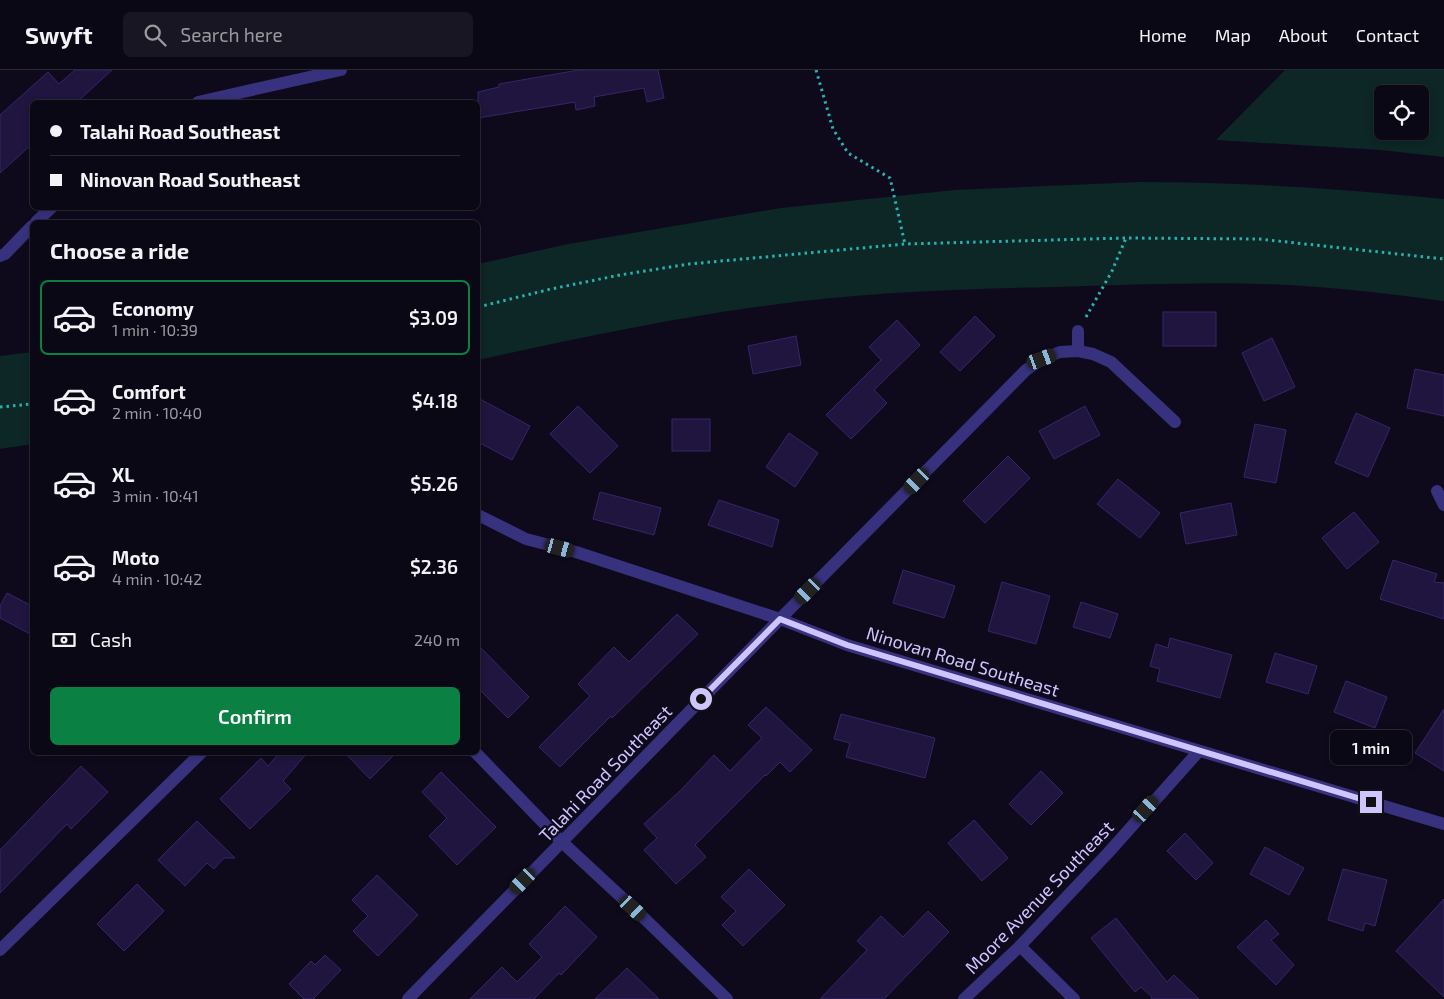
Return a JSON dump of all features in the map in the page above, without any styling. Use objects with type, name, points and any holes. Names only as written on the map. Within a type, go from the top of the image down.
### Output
[{"type":"street","points":[[207,100],[341,70]]},
{"type":"street","points":[[38,220],[49,210]]},
{"type":"street","points":[[0,256],[5,254],[30,228]]},
{"type":"street","points":[[1078,331],[1078,351],[1094,354],[1110,362],[1175,422]]},
{"type":"street","name":"Talahi Road Southeast","points":[[408,999],[1026,370],[1042,359],[1060,352],[1078,351]]},
{"type":"street","points":[[1437,491],[1444,505]]},
{"type":"street","name":"Ninovan Road Southeast","points":[[480,516],[526,539],[576,552],[780,619],[847,645],[1444,824]]},
{"type":"street","name":"Moore Avenue Southeast","points":[[964,999],[1020,946],[1108,853],[1198,751]]},
{"type":"street","points":[[0,950],[199,755]]},
{"type":"street","points":[[478,755],[562,842],[646,920],[726,999]]},
{"type":"street","points":[[1020,946],[1074,999]]},
{"type":"path","points":[[816,70],[833,129],[848,153],[890,178],[905,244]]},
{"type":"path","points":[[1078,331],[1112,271],[1126,238]]},
{"type":"path","points":[[480,307],[620,274],[689,264],[905,244],[1126,238],[1259,239],[1444,259]]},
{"type":"path","points":[[0,407],[30,404]]},
{"type":"green space","points":[[1285,70],[1444,70],[1444,157],[1381,150],[1216,140]]},
{"type":"green space","points":[[1140,182],[1216,183],[1368,192],[1444,199],[1444,301],[1327,288],[1230,283],[905,292],[793,302],[721,312],[616,331],[480,360],[480,264],[568,244],[781,208],[955,190]]},
{"type":"green space","points":[[30,352],[30,444],[0,449],[0,356]]},
{"type":"building","points":[[75,70],[112,70],[79,100],[30,100],[30,146],[0,173],[0,115],[48,72],[59,84]]},
{"type":"building","points":[[579,70],[658,70],[664,98],[647,102],[644,88],[594,97],[595,106],[576,110],[575,102],[480,118],[478,92],[499,87],[499,84]]},
{"type":"building","points":[[1163,312],[1216,312],[1216,346],[1163,346]]},
{"type":"building","points":[[975,316],[995,336],[960,371],[940,352]]},
{"type":"building","points":[[897,320],[920,345],[874,390],[887,403],[851,439],[826,415],[881,360],[869,347]]},
{"type":"building","points":[[796,336],[801,365],[753,374],[748,346]]},
{"type":"building","points":[[1272,338],[1295,387],[1264,401],[1242,353]]},
{"type":"building","points":[[1415,369],[1444,375],[1444,416],[1407,408]]},
{"type":"building","points":[[480,399],[530,426],[512,460],[480,443]]},
{"type":"building","points":[[578,406],[618,446],[590,473],[550,434]]},
{"type":"building","points":[[1085,406],[1100,435],[1054,459],[1039,431]]},
{"type":"building","points":[[1356,413],[1390,428],[1368,477],[1335,463]]},
{"type":"building","points":[[672,419],[710,419],[710,451],[672,451]]},
{"type":"building","points":[[1255,424],[1286,430],[1276,483],[1244,477]]},
{"type":"building","points":[[789,433],[818,453],[795,487],[766,467]]},
{"type":"building","points":[[1008,456],[1030,478],[985,523],[963,501]]},
{"type":"building","points":[[1118,479],[1160,513],[1140,538],[1097,504]]},
{"type":"building","points":[[600,492],[661,508],[654,535],[593,519]]},
{"type":"building","points":[[719,500],[779,520],[772,547],[708,525]]},
{"type":"building","points":[[1231,503],[1237,535],[1186,544],[1180,513]]},
{"type":"building","points":[[1354,512],[1379,542],[1347,569],[1322,538]]},
{"type":"building","points":[[1393,560],[1437,574],[1434,582],[1444,583],[1444,619],[1380,599]]},
{"type":"building","points":[[903,570],[955,586],[944,618],[893,603]]},
{"type":"building","points":[[1002,582],[1050,596],[1036,644],[988,631]]},
{"type":"building","points":[[7,593],[30,605],[30,634],[0,618],[0,606]]},
{"type":"building","points":[[1081,602],[1118,614],[1110,638],[1073,627]]},
{"type":"building","points":[[677,614],[698,634],[560,767],[539,747],[590,696],[578,684],[614,647],[629,662]]},
{"type":"building","points":[[1170,638],[1232,655],[1220,698],[1157,681],[1160,669],[1150,666],[1156,644],[1168,648]]},
{"type":"building","points":[[480,647],[529,697],[508,718],[480,690]]},
{"type":"building","points":[[1275,653],[1317,666],[1308,694],[1266,682]]},
{"type":"building","points":[[1346,681],[1387,697],[1375,728],[1334,712]]},
{"type":"building","points":[[766,707],[812,750],[790,772],[780,762],[765,775],[695,845],[706,857],[676,884],[644,850],[657,838],[644,824],[681,790],[714,755],[730,771],[762,738],[748,725]]},
{"type":"building","points":[[1444,709],[1444,771],[1415,753]]},
{"type":"building","points":[[841,714],[935,738],[925,778],[846,757],[850,743],[834,739]]},
{"type":"building","points":[[277,755],[305,755],[283,781],[291,789],[250,829],[220,799],[261,758],[268,766]]},
{"type":"building","points":[[347,755],[394,755],[370,779]]},
{"type":"building","points":[[81,766],[108,792],[71,829],[67,824],[0,893],[0,850]]},
{"type":"building","points":[[1041,771],[1063,793],[1031,825],[1009,804]]},
{"type":"building","points":[[441,772],[496,827],[457,865],[429,836],[447,818],[422,792]]},
{"type":"building","points":[[974,820],[1008,858],[982,881],[948,843]]},
{"type":"building","points":[[197,821],[235,858],[224,858],[214,869],[207,863],[185,886],[158,860]]},
{"type":"building","points":[[1185,833],[1213,863],[1196,880],[1167,851]]},
{"type":"building","points":[[1265,847],[1304,868],[1289,895],[1250,874]]},
{"type":"building","points":[[749,869],[785,905],[743,946],[722,925],[736,911],[721,897]]},
{"type":"building","points":[[1343,869],[1387,880],[1375,926],[1365,923],[1363,931],[1328,920]]},
{"type":"building","points":[[377,875],[418,915],[378,956],[353,931],[368,916],[352,900]]},
{"type":"building","points":[[137,884],[164,911],[124,951],[97,924]]},
{"type":"building","points":[[1444,899],[1444,997],[1396,951]]},
{"type":"building","points":[[565,906],[597,937],[561,975],[559,973],[534,999],[470,999],[502,967],[517,982],[542,957],[529,944]]},
{"type":"building","points":[[928,911],[949,932],[884,999],[820,999],[867,950],[857,941],[881,916],[903,937]]},
{"type":"building","points":[[1116,918],[1167,982],[1174,975],[1199,999],[1151,999],[1152,997],[1141,987],[1135,992],[1091,938]]},
{"type":"building","points":[[1266,920],[1279,934],[1271,940],[1294,965],[1276,985],[1237,947]]},
{"type":"building","points":[[325,955],[341,970],[313,999],[304,999],[289,984],[311,961],[315,965]]},
{"type":"building","points":[[627,968],[659,999],[595,999]]},
{"type":"route","points":[[701,699],[780,619],[847,645],[1371,802]]}]
